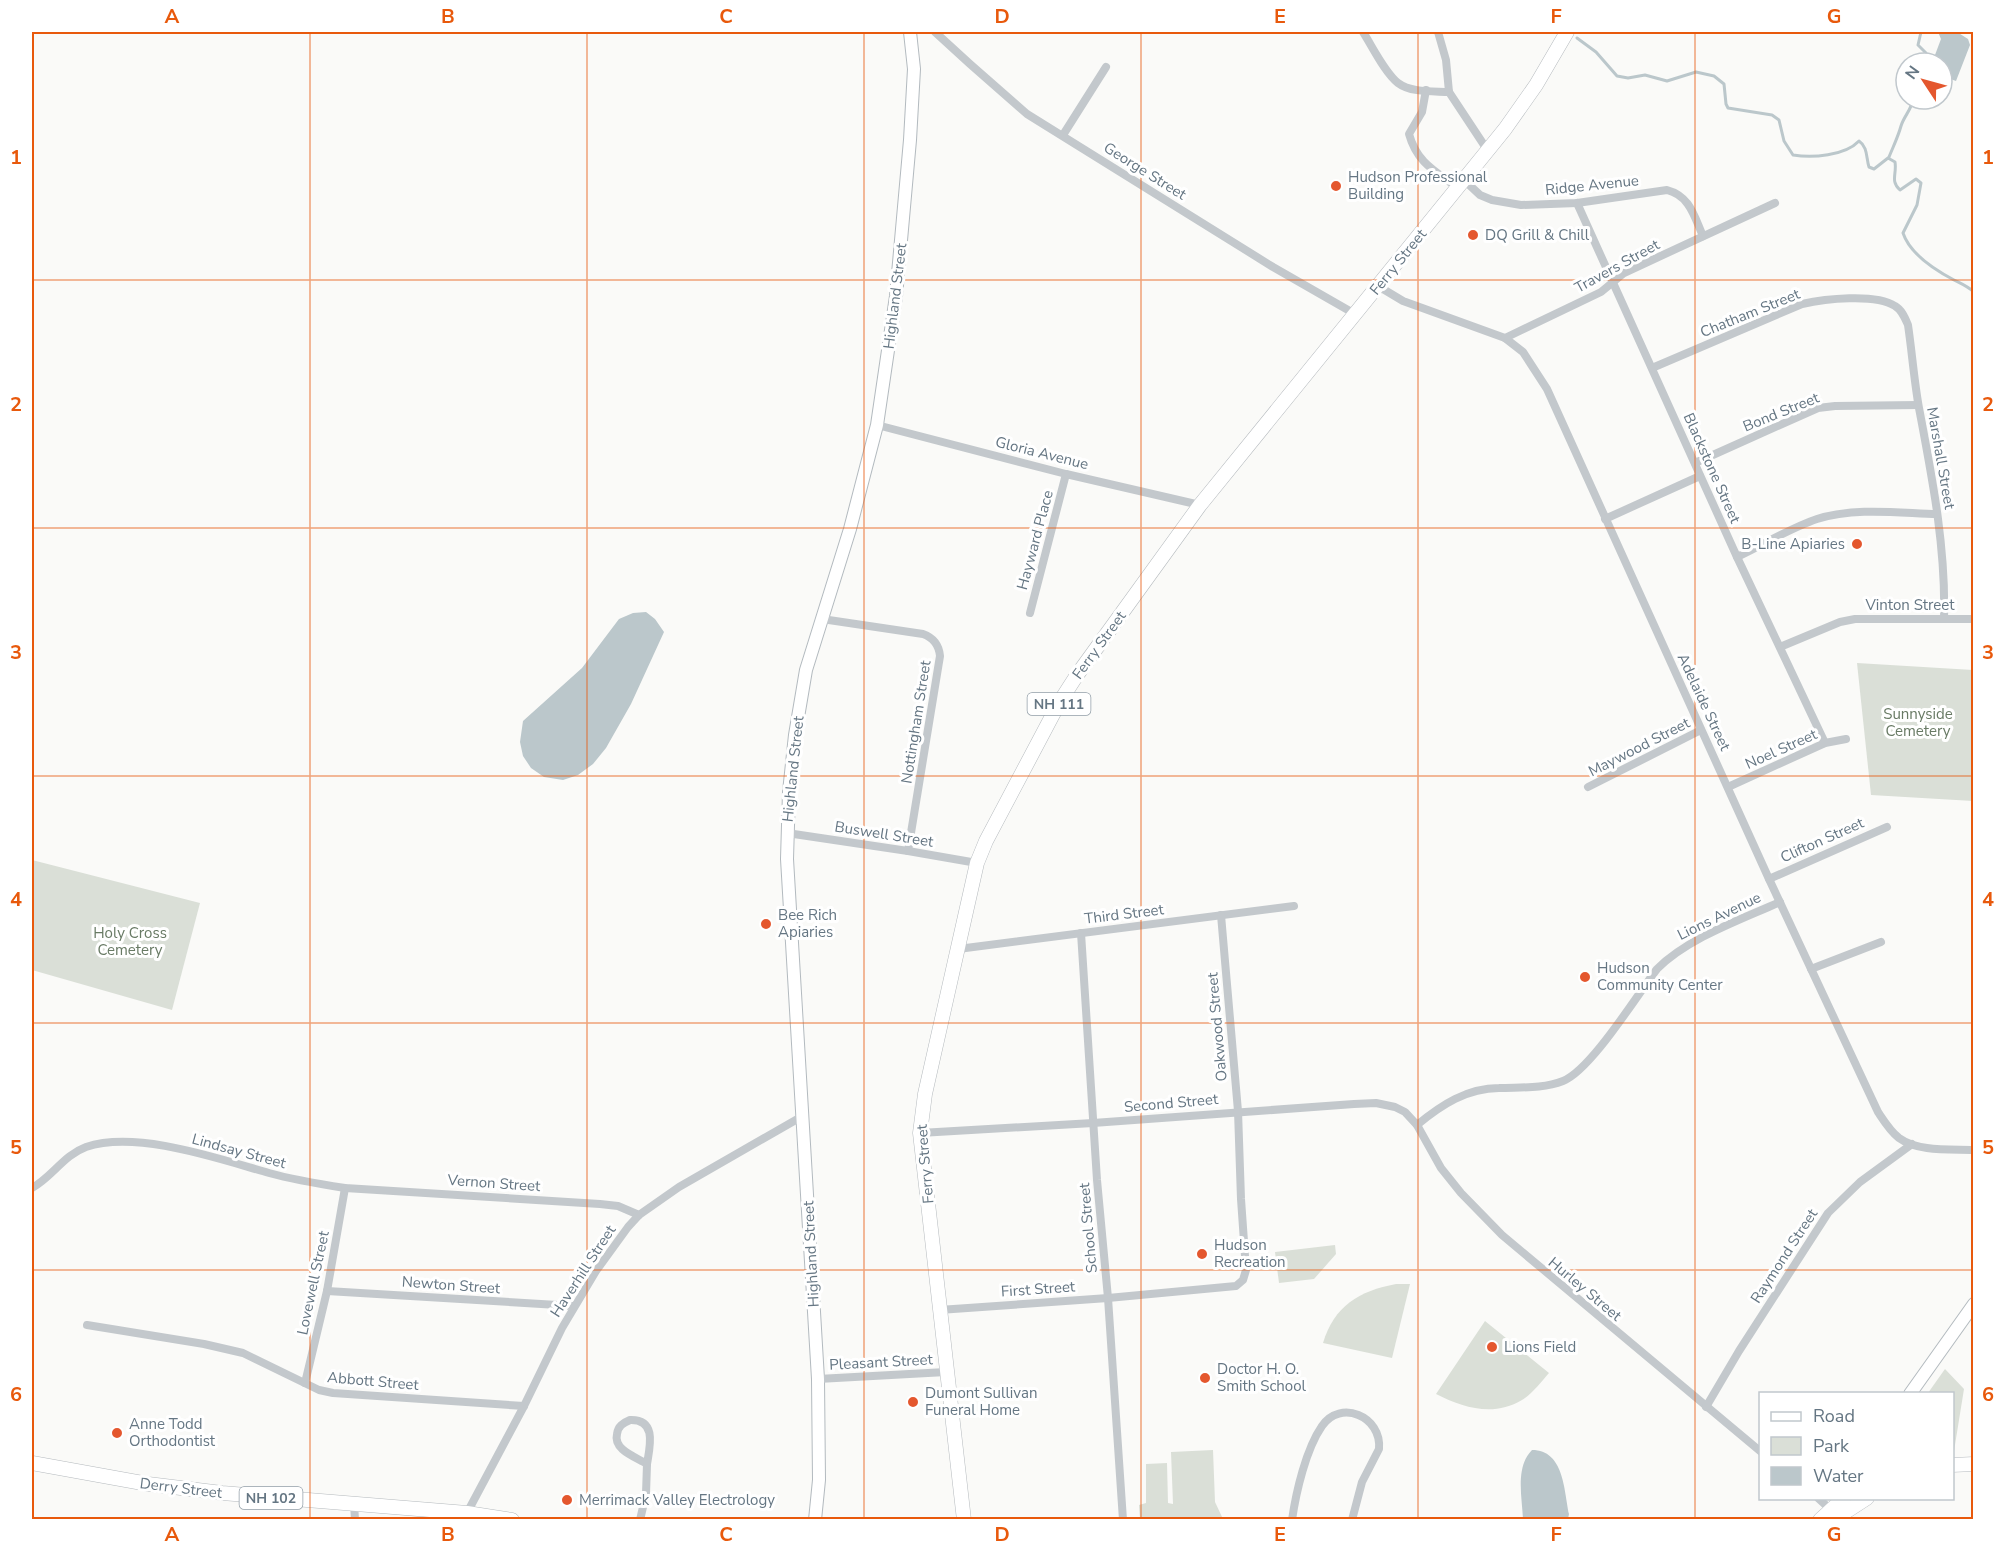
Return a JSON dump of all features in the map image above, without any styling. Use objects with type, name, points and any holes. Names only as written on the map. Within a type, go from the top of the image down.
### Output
[{"type":"main road","name":"Ferry Street","points":[[964,1520],[920,1133],[925,1094],[977,863],[1068,688],[1200,505],[1488,151],[1536,85],[1567,32]]},
{"type":"main road","name":"Derry Street","points":[[32,1463],[188,1489],[467,1513],[512,1520]]},
{"type":"main road","points":[[1954,1465],[1974,1464]]},
{"type":"main road","points":[[1832,1514],[1842,1500]]},
{"type":"main road","points":[[1820,1520],[1863,1500]]},
{"type":"street","name":"Highland Street","points":[[815,1520],[819,1480],[818,1379],[801,1117],[787,834],[795,735],[806,670],[850,529],[877,425],[896,296],[909,152],[914,69],[910,32]]},
{"type":"street","name":"George Street","points":[[935,32],[1027,114],[1273,267],[1355,314]]},
{"type":"street","points":[[1363,32],[1399,83],[1413,89],[1449,92]]},
{"type":"street","points":[[1438,32],[1446,60],[1449,92],[1488,151]]},
{"type":"street","points":[[1063,135],[1106,67]]},
{"type":"street","name":"Ridge Avenue","points":[[1426,90],[1422,112],[1408,134],[1412,146],[1419,159],[1480,195],[1501,203],[1521,205],[1577,203],[1667,190],[1678,193],[1686,200],[1703,236]]},
{"type":"street","name":"Blackstone Street","points":[[1577,203],[1737,557],[1826,743]]},
{"type":"street","name":"Travers Street","points":[[1505,338],[1601,292],[1624,273],[1775,203]]},
{"type":"street","name":"Adelaide Street","points":[[1378,286],[1404,301],[1505,338],[1523,352],[1546,389],[1769,879],[1878,1112],[1899,1138],[1912,1144]]},
{"type":"street","name":"Chatham Street","points":[[1652,368],[1802,304],[1822,299],[1844,299],[1876,300],[1897,306]]},
{"type":"street","name":"Marshall Street","points":[[1897,306],[1908,325],[1918,405],[1934,483],[1943,558],[1944,619]]},
{"type":"street","name":"Bond Street","points":[[1695,463],[1818,408],[1918,405]]},
{"type":"street","name":"Gloria Avenue","points":[[877,425],[1066,474],[1200,505]]},
{"type":"street","name":"Hayward Place","points":[[1030,613],[1066,474]]},
{"type":"street","points":[[1605,519],[1700,476]]},
{"type":"street","points":[[1737,557],[1816,519],[1832,515],[1937,514]]},
{"type":"street","name":"Nottingham Street","points":[[822,619],[923,634],[933,640],[939,649],[940,656],[908,850]]},
{"type":"street","name":"Vinton Street","points":[[1780,647],[1840,622],[1855,619],[1974,619]]},
{"type":"street","name":"Maywood Street","points":[[1588,787],[1701,730]]},
{"type":"street","name":"Noel Street","points":[[1728,788],[1826,743],[1846,739]]},
{"type":"street","name":"Clifton Street","points":[[1769,879],[1887,827]]},
{"type":"street","name":"Buswell Street","points":[[787,834],[908,850],[977,863]]},
{"type":"street","name":"Lions Avenue","points":[[1417,1125],[1446,1103],[1477,1090],[1542,1086],[1564,1081],[1573,1076],[1592,1057],[1657,969],[1667,959],[1689,945],[1780,902]]},
{"type":"street","name":"Third Street","points":[[958,949],[1294,906]]},
{"type":"street","name":"Oakwood Street","points":[[1221,915],[1238,1111],[1246,1270],[1243,1280]]},
{"type":"street","name":"School Street","points":[[1081,933],[1093,1123],[1124,1520]]},
{"type":"street","points":[[1811,969],[1881,942]]},
{"type":"street","name":"Second Street","points":[[920,1133],[1376,1103],[1395,1107],[1405,1112],[1417,1125]]},
{"type":"street","name":"Haverhill Street","points":[[467,1513],[524,1406],[554,1342],[617,1239],[639,1215],[679,1187],[801,1117]]},
{"type":"street","name":"Hurley Street","points":[[1417,1125],[1441,1168],[1461,1193],[1502,1235],[1759,1449]]},
{"type":"street","name":"Lindsay Street","points":[[32,1188],[76,1152],[97,1145],[119,1143],[206,1154],[302,1181],[345,1188]]},
{"type":"street","points":[[1912,1144],[1974,1150]]},
{"type":"street","name":"Raymond Street","points":[[1706,1407],[1738,1351],[1828,1213],[1860,1182],[1912,1144]]},
{"type":"street","name":"Vernon Street","points":[[345,1188],[600,1204],[618,1206],[639,1215]]},
{"type":"street","name":"Lovewell Street","points":[[305,1383],[327,1291],[345,1188]]},
{"type":"street","name":"First Street","points":[[939,1310],[1236,1286],[1243,1280]]},
{"type":"street","name":"Newton Street","points":[[327,1291],[574,1306]]},
{"type":"street","points":[[1911,1392],[1974,1304]]},
{"type":"street","name":"Abbott Street","points":[[87,1325],[204,1344],[243,1353],[319,1390],[333,1393],[524,1406]]},
{"type":"street","name":"Pleasant Street","points":[[818,1379],[946,1372]]},
{"type":"street","points":[[1292,1520],[1298,1483],[1322,1426],[1334,1415],[1342,1413],[1367,1419],[1374,1425],[1380,1440],[1379,1449],[1358,1495],[1352,1520]]},
{"type":"street","points":[[640,1520],[646,1494],[651,1440],[649,1429],[642,1422],[636,1420],[625,1422],[617,1431],[617,1443],[626,1452],[647,1464]]},
{"type":"street","points":[[1820,1500],[1832,1514]]},
{"type":"street","points":[[354,1503],[355,1520]]},
{"type":"green space","name":"Sunnyside Cemetery","points":[[1857,663],[1973,670],[1973,801],[1871,795]]},
{"type":"green space","name":"Holy Cross Cemetery","points":[[32,860],[200,903],[172,1010],[32,970]]},
{"type":"green space","points":[[1335,1245],[1336,1254],[1314,1279],[1279,1283],[1275,1252]]},
{"type":"green space","points":[[1396,1284],[1410,1284],[1392,1358],[1323,1343],[1334,1319],[1350,1302],[1371,1291]]},
{"type":"green space","name":"Lions Field","points":[[1485,1321],[1549,1373],[1522,1400],[1501,1408],[1468,1407],[1436,1394]]},
{"type":"green space","points":[[1945,1369],[1964,1389],[1954,1451],[1954,1392],[1929,1392]]},
{"type":"green space","points":[[1213,1450],[1215,1502],[1223,1519],[1140,1519],[1139,1505],[1146,1503],[1146,1464],[1167,1463],[1168,1503],[1173,1504],[1171,1452]]},
{"type":"water","points":[[1938,32],[1957,32],[1968,39],[1970,45],[1956,81],[1954,80],[1954,51],[1936,51],[1941,39]]},
{"type":"water","points":[[646,612],[655,619],[664,632],[631,704],[606,748],[593,764],[578,775],[563,780],[544,777],[531,768],[523,756],[520,742],[523,721],[582,668],[619,619],[633,613]]},
{"type":"water","points":[[1532,1450],[1543,1452],[1551,1457],[1561,1473],[1568,1519],[1523,1519],[1521,1474],[1523,1465]]},
{"type":"waterway","points":[[1921,32],[1918,45],[1924,51]]},
{"type":"waterway","points":[[1577,38],[1596,52],[1617,76],[1628,78],[1645,75],[1667,81],[1696,72],[1714,76],[1724,84],[1728,108],[1772,115],[1779,120],[1784,141],[1793,155],[1828,155],[1845,150],[1859,141],[1865,149],[1869,167],[1874,169],[1888,158],[1895,162],[1895,184],[1900,190],[1916,179],[1921,183],[1917,205],[1903,233],[1906,241],[1931,266],[1974,292]]},
{"type":"waterway","points":[[1889,157],[1908,111]]},
{"type":"place","name":"Hudson Professional Building","points":[[1336,186]]},
{"type":"place","name":"DQ Grill & Chill","points":[[1473,235]]},
{"type":"place","name":"B-Line Apiaries","points":[[1857,544]]},
{"type":"place","name":"Bee Rich Apiaries","points":[[766,924]]},
{"type":"place","name":"Hudson Community Center","points":[[1585,977]]},
{"type":"place","name":"Hudson Recreation","points":[[1202,1254]]},
{"type":"place","name":"Lions Field","points":[[1492,1347]]},
{"type":"place","name":"Doctor H. O. Smith School","points":[[1205,1378]]},
{"type":"place","name":"Dumont Sullivan Funeral Home","points":[[913,1402]]},
{"type":"place","name":"Anne Todd Orthodontist","points":[[117,1433]]},
{"type":"place","name":"Merrimack Valley Electrology","points":[[567,1500]]}]
